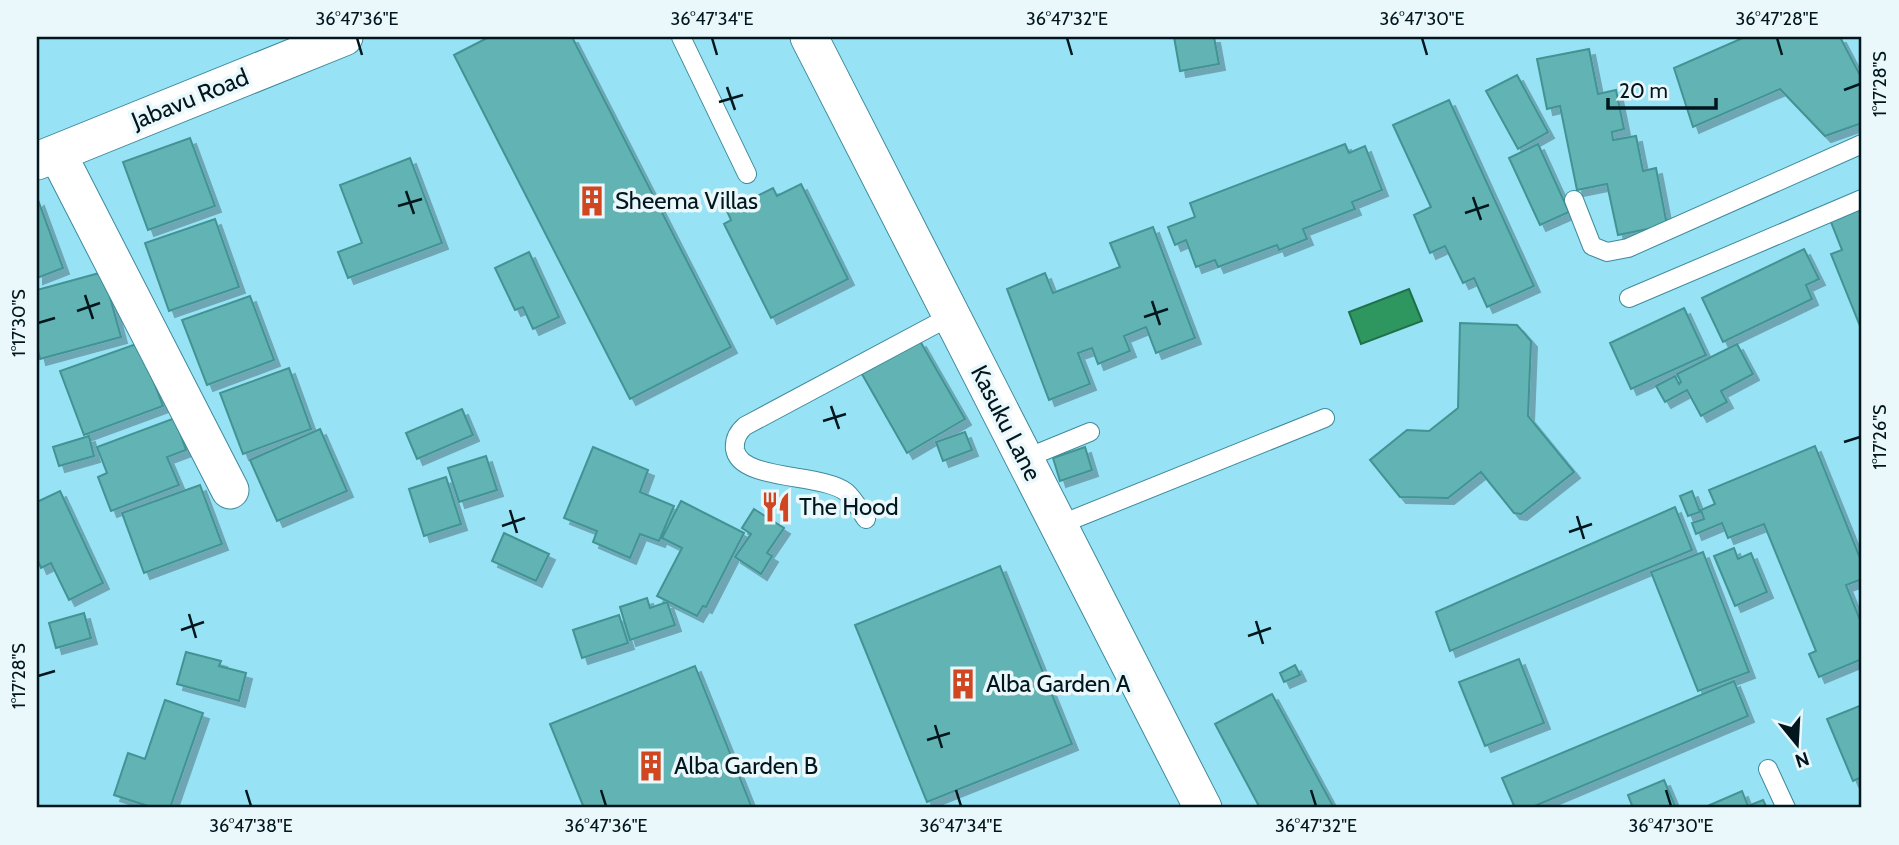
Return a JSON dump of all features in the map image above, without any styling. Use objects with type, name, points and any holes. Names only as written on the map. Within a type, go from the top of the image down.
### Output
[{"type":"street","name":"Kasuku Lane","points":[[809,37],[1203,808]]},
{"type":"street","name":"Jabavu Road","points":[[47,157],[323,41]]},
{"type":"street","points":[[47,157],[230,490]]},
{"type":"lane","points":[[681,37],[747,174]]},
{"type":"lane","points":[[1574,200],[1592,246],[1607,252],[1628,248],[1862,144]]},
{"type":"lane","points":[[1629,298],[1862,199]]},
{"type":"lane","points":[[866,519],[846,492],[833,486],[743,465],[736,457],[738,432],[951,316]]},
{"type":"lane","points":[[1059,525],[1325,418]]},
{"type":"lane","points":[[1024,459],[1090,432]]},
{"type":"lane","points":[[1768,769],[1786,808]]},
{"type":"shaded area","points":[[1409,289],[1422,321],[1361,344],[1349,312]]},
{"type":"building","name":"Sheema Villas","points":[[489,37],[572,37],[731,347],[630,399],[454,55]]},
{"type":"building","points":[[1174,37],[1214,37],[1219,64],[1180,71]]},
{"type":"building","points":[[1745,37],[1840,37],[1862,79],[1862,123],[1825,136],[1780,89],[1693,127],[1674,68]]},
{"type":"building","points":[[1589,49],[1598,94],[1616,90],[1624,129],[1612,132],[1613,140],[1636,136],[1643,171],[1656,168],[1667,225],[1618,235],[1607,184],[1577,190],[1560,106],[1547,109],[1537,59]]},
{"type":"building","points":[[1517,75],[1548,132],[1518,149],[1486,91]]},
{"type":"building","points":[[1449,100],[1534,286],[1487,307],[1474,278],[1463,283],[1445,246],[1430,253],[1414,215],[1431,207],[1393,125]]},
{"type":"building","points":[[190,138],[215,206],[148,230],[123,162]]},
{"type":"building","points":[[1345,144],[1349,153],[1365,146],[1382,190],[1352,202],[1355,209],[1303,229],[1307,239],[1279,250],[1277,245],[1218,267],[1215,260],[1196,267],[1186,240],[1175,245],[1168,227],[1195,217],[1190,203]]},
{"type":"building","points":[[1538,144],[1569,212],[1540,225],[1509,158]]},
{"type":"building","points":[[410,158],[442,243],[348,278],[338,252],[362,243],[340,185]]},
{"type":"building","name":"Sheema Villas","points":[[801,184],[848,279],[771,318],[724,224],[731,220],[727,211],[773,188],[777,196]]},
{"type":"building","points":[[37,201],[63,268],[37,278]]},
{"type":"building","points":[[1862,204],[1862,331],[1831,254],[1842,250],[1829,217]]},
{"type":"building","points":[[215,219],[239,287],[169,311],[145,243]]},
{"type":"building","points":[[1153,227],[1195,338],[1156,353],[1146,327],[1124,336],[1130,351],[1098,364],[1092,348],[1078,353],[1090,384],[1049,400],[1007,289],[1045,273],[1053,293],[1120,267],[1110,243]]},
{"type":"building","points":[[1804,249],[1819,279],[1806,285],[1812,299],[1723,342],[1702,298]]},
{"type":"building","points":[[529,252],[559,317],[533,329],[523,307],[515,310],[495,268]]},
{"type":"building","points":[[103,272],[121,337],[40,359],[37,346],[37,290]]},
{"type":"building","points":[[250,296],[274,360],[207,385],[182,320]]},
{"type":"building","points":[[1684,308],[1706,355],[1631,389],[1610,343]]},
{"type":"building","points":[[1460,323],[1517,325],[1531,341],[1528,416],[1574,472],[1521,514],[1514,513],[1481,472],[1448,498],[1400,497],[1370,460],[1407,430],[1429,431],[1458,408]]},
{"type":"building","points":[[920,341],[965,419],[907,453],[862,374]]},
{"type":"building","points":[[139,343],[163,406],[84,435],[60,371]]},
{"type":"building","points":[[1737,344],[1753,374],[1721,391],[1727,402],[1701,416],[1687,390],[1665,402],[1656,386],[1675,376],[1679,384],[1681,382],[1677,374]]},
{"type":"building","points":[[289,368],[311,429],[243,454],[220,393]]},
{"type":"building","points":[[462,409],[473,435],[417,459],[406,433]]},
{"type":"building","points":[[175,418],[186,450],[167,457],[179,485],[111,511],[98,477],[107,473],[97,447]]},
{"type":"building","points":[[320,429],[347,491],[277,521],[250,460]]},
{"type":"building","points":[[965,432],[972,450],[943,461],[936,442]]},
{"type":"building","points":[[89,436],[94,456],[59,466],[53,447]]},
{"type":"building","points":[[1815,446],[1862,563],[1862,579],[1846,585],[1862,625],[1862,659],[1819,677],[1809,654],[1816,651],[1764,524],[1728,538],[1722,523],[1696,534],[1692,523],[1704,519],[1701,510],[1715,504],[1709,490]]},
{"type":"building","points":[[593,447],[648,470],[640,492],[674,506],[659,541],[640,534],[630,558],[593,542],[597,531],[564,518]]},
{"type":"building","points":[[1085,447],[1092,470],[1060,481],[1053,458]]},
{"type":"building","points":[[486,456],[497,490],[459,502],[448,468]]},
{"type":"building","points":[[446,477],[461,524],[424,536],[409,489]]},
{"type":"building","points":[[200,485],[222,544],[144,573],[122,513]]},
{"type":"building","points":[[60,491],[103,583],[69,600],[51,563],[41,568],[37,559],[37,502]]},
{"type":"building","points":[[1692,491],[1700,512],[1688,516],[1680,496]]},
{"type":"building","points":[[681,501],[744,533],[706,607],[703,606],[697,616],[657,596],[682,548],[662,538]]},
{"type":"building","points":[[1675,507],[1692,550],[1450,651],[1436,612]]},
{"type":"building","points":[[754,509],[784,528],[767,553],[772,556],[761,574],[735,557],[751,534],[742,528]]},
{"type":"building","points":[[504,533],[549,554],[536,581],[492,561]]},
{"type":"building","points":[[1734,548],[1738,559],[1751,553],[1767,592],[1735,606],[1714,556]]},
{"type":"building","points":[[1703,552],[1749,672],[1698,691],[1651,572]]},
{"type":"building","name":"Alba Garden A","points":[[1000,566],[1072,744],[927,802],[855,625]]},
{"type":"building","points":[[647,598],[650,608],[667,602],[675,625],[630,640],[620,607]]},
{"type":"building","points":[[84,613],[91,638],[56,648],[49,623]]},
{"type":"building","points":[[619,615],[628,643],[582,658],[573,630]]},
{"type":"building","points":[[186,652],[221,661],[219,666],[246,673],[239,701],[177,684]]},
{"type":"building","points":[[1519,659],[1544,723],[1485,746],[1459,682]]},
{"type":"building","points":[[1295,665],[1300,675],[1284,682],[1280,673]]},
{"type":"building","name":"Alba Garden B","points":[[695,666],[752,808],[584,808],[550,724]]},
{"type":"building","points":[[1734,681],[1748,716],[1530,808],[1515,808],[1502,778]]},
{"type":"building","points":[[1272,694],[1333,806],[1260,808],[1215,724]]},
{"type":"building","points":[[165,700],[203,713],[170,808],[154,808],[114,795],[128,753],[145,759]]},
{"type":"building","points":[[1862,705],[1862,777],[1853,781],[1827,719]]},
{"type":"building","points":[[1664,780],[1676,808],[1633,808],[1628,795]]},
{"type":"building","points":[[1742,791],[1748,806],[1763,800],[1767,808],[1703,808]]},
{"type":"place","name":"Sheema Villas","points":[[592,201]]},
{"type":"place","name":"The Hood","points":[[776,507]]},
{"type":"place","name":"Alba Garden A","points":[[963,684]]},
{"type":"place","name":"Alba Garden B","points":[[651,766]]}]
